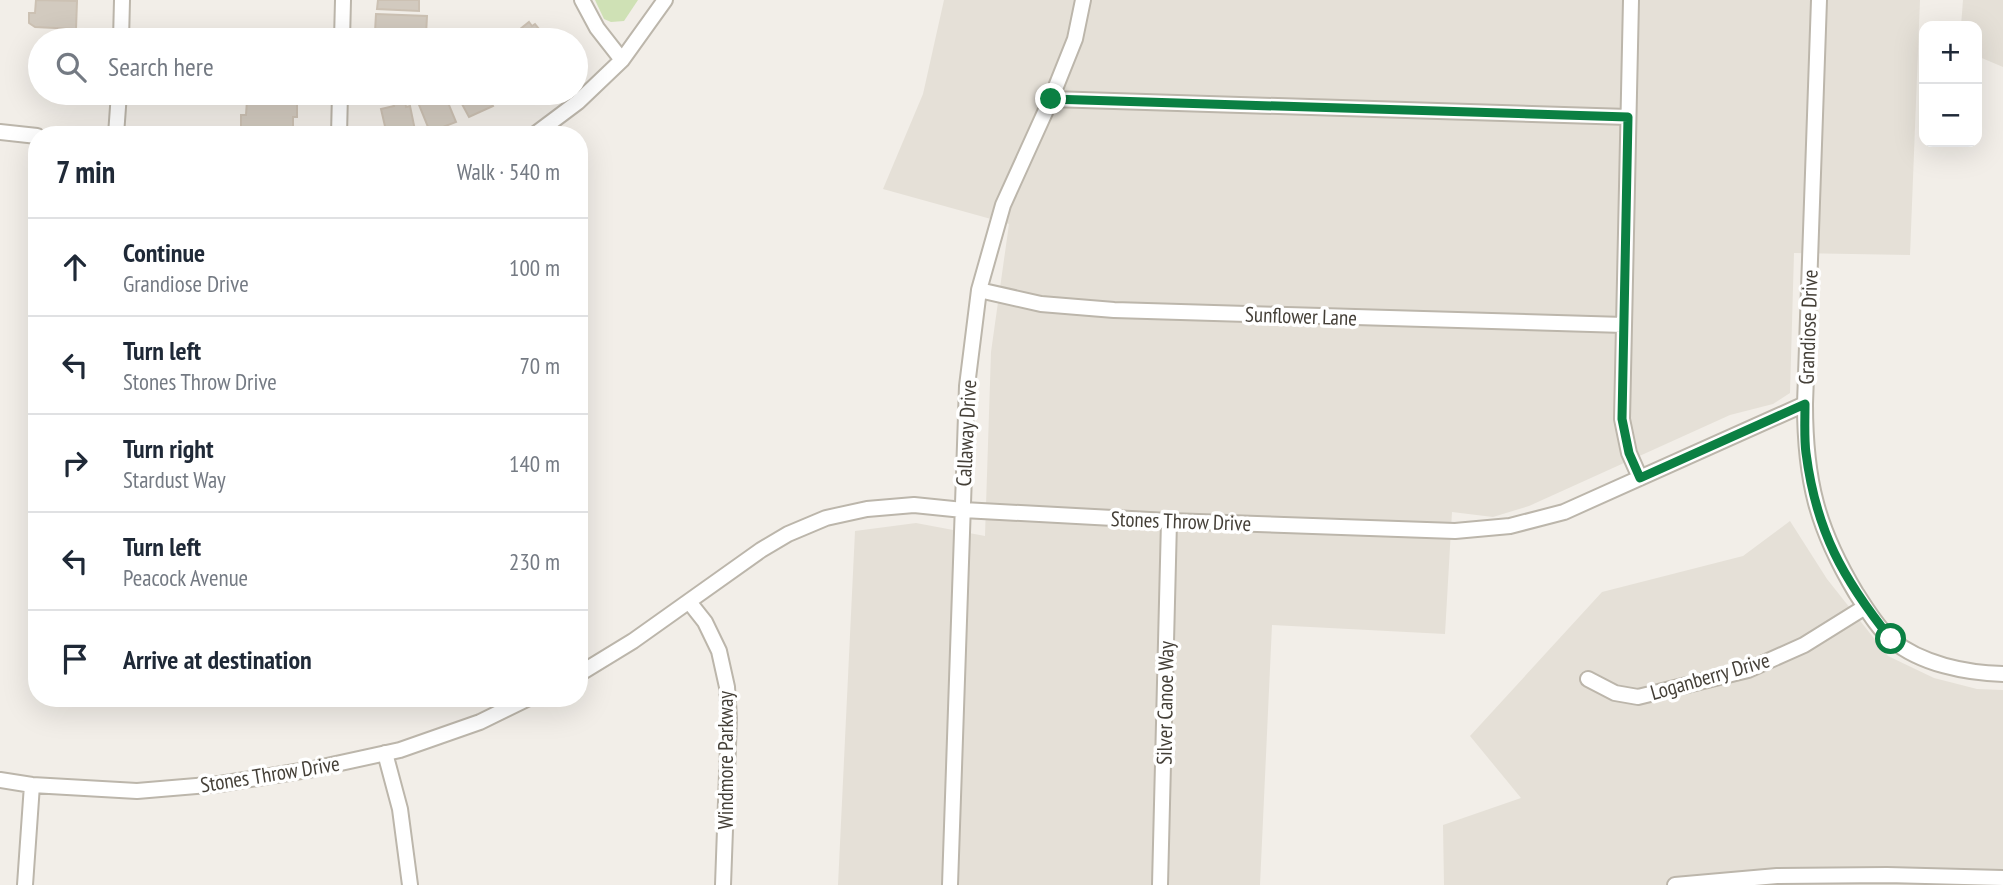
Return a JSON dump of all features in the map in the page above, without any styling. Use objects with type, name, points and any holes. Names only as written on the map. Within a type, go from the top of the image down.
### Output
[{"type":"street","points":[[121,28],[122,0]]},
{"type":"street","points":[[342,28],[343,0]]},
{"type":"street","points":[[582,0],[597,29],[622,60]]},
{"type":"street","points":[[588,92],[622,60],[665,0]]},
{"type":"street","name":"Callaway Drive","points":[[950,885],[967,386],[979,290],[1003,205],[1075,39],[1083,0]]},
{"type":"street","points":[[1631,0],[1622,419],[1629,453],[1640,478]]},
{"type":"street","name":"Grandiose Drive","points":[[1819,0],[1805,404],[1805,451],[1815,504],[1835,557],[1865,607],[1891,639],[1929,661],[2003,674]]},
{"type":"street","points":[[1051,99],[1628,117]]},
{"type":"street","points":[[117,126],[118,105]]},
{"type":"street","points":[[339,126],[340,105]]},
{"type":"street","points":[[546,126],[574,105]]},
{"type":"street","points":[[0,132],[28,135]]},
{"type":"street","name":"Sunflower Lane","points":[[979,290],[1041,304],[1114,310],[1624,325]]},
{"type":"street","name":"Stones Throw Drive","points":[[588,668],[690,603],[761,550],[788,534],[826,518],[867,509],[914,505],[1169,521],[1455,531],[1510,526],[1564,512],[1805,404]]},
{"type":"street","name":"Silver Canoe Way","points":[[1160,885],[1169,521]]},
{"type":"street","name":"Windmore Parkway","points":[[690,603],[705,622],[719,651],[727,687],[729,718],[723,885]]},
{"type":"street","name":"Loganberry Drive","points":[[1588,679],[1615,693],[1638,697],[1748,670],[1804,645],[1865,607]]},
{"type":"street","name":"Stones Throw Drive","points":[[0,780],[32,785],[137,791],[220,784],[313,769],[385,753],[480,722],[511,707]]},
{"type":"street","points":[[385,753],[400,809],[410,885]]},
{"type":"street","points":[[25,885],[32,785]]},
{"type":"street","points":[[1675,885],[1777,876],[1887,880],[2003,878]]},
{"type":"shaded area","points":[[944,0],[1920,0],[1910,255],[1794,253],[1790,393],[1773,404],[1730,415],[1529,506],[1493,517],[1452,512],[1445,634],[1272,625],[1260,885],[838,885],[855,531],[916,523],[985,536],[991,352],[1009,224],[883,189],[923,94]]},
{"type":"shaded area","points":[[1963,0],[2003,0],[2003,67],[1982,58],[1982,21],[1961,21]]},
{"type":"shaded area","points":[[1790,521],[1827,579],[1888,656],[1934,678],[1977,689],[2003,690],[2003,885],[1444,885],[1443,825],[1521,798],[1470,736],[1602,592],[1743,556]]},
{"type":"green space","points":[[595,0],[638,0],[624,21],[611,22],[604,19]]},
{"type":"building","points":[[36,0],[77,1],[76,28],[35,27],[29,23],[29,13],[35,13]]},
{"type":"building","points":[[378,0],[419,0],[419,11],[377,9]]},
{"type":"building","points":[[376,14],[427,16],[426,28],[375,28]]},
{"type":"building","points":[[529,22],[538,28],[522,28]]},
{"type":"building","points":[[247,105],[297,105],[297,117],[293,117],[293,126],[241,126],[241,115],[246,115]]},
{"type":"building","points":[[419,105],[449,105],[456,122],[446,126],[428,126]]},
{"type":"building","points":[[462,105],[493,106],[469,117]]},
{"type":"building","points":[[410,106],[414,126],[385,126],[381,109]]},
{"type":"route","points":[[1051,99],[1628,117],[1622,419],[1624,437],[1640,478],[1805,404],[1805,451],[1815,504],[1835,557],[1865,607],[1891,639]]}]
